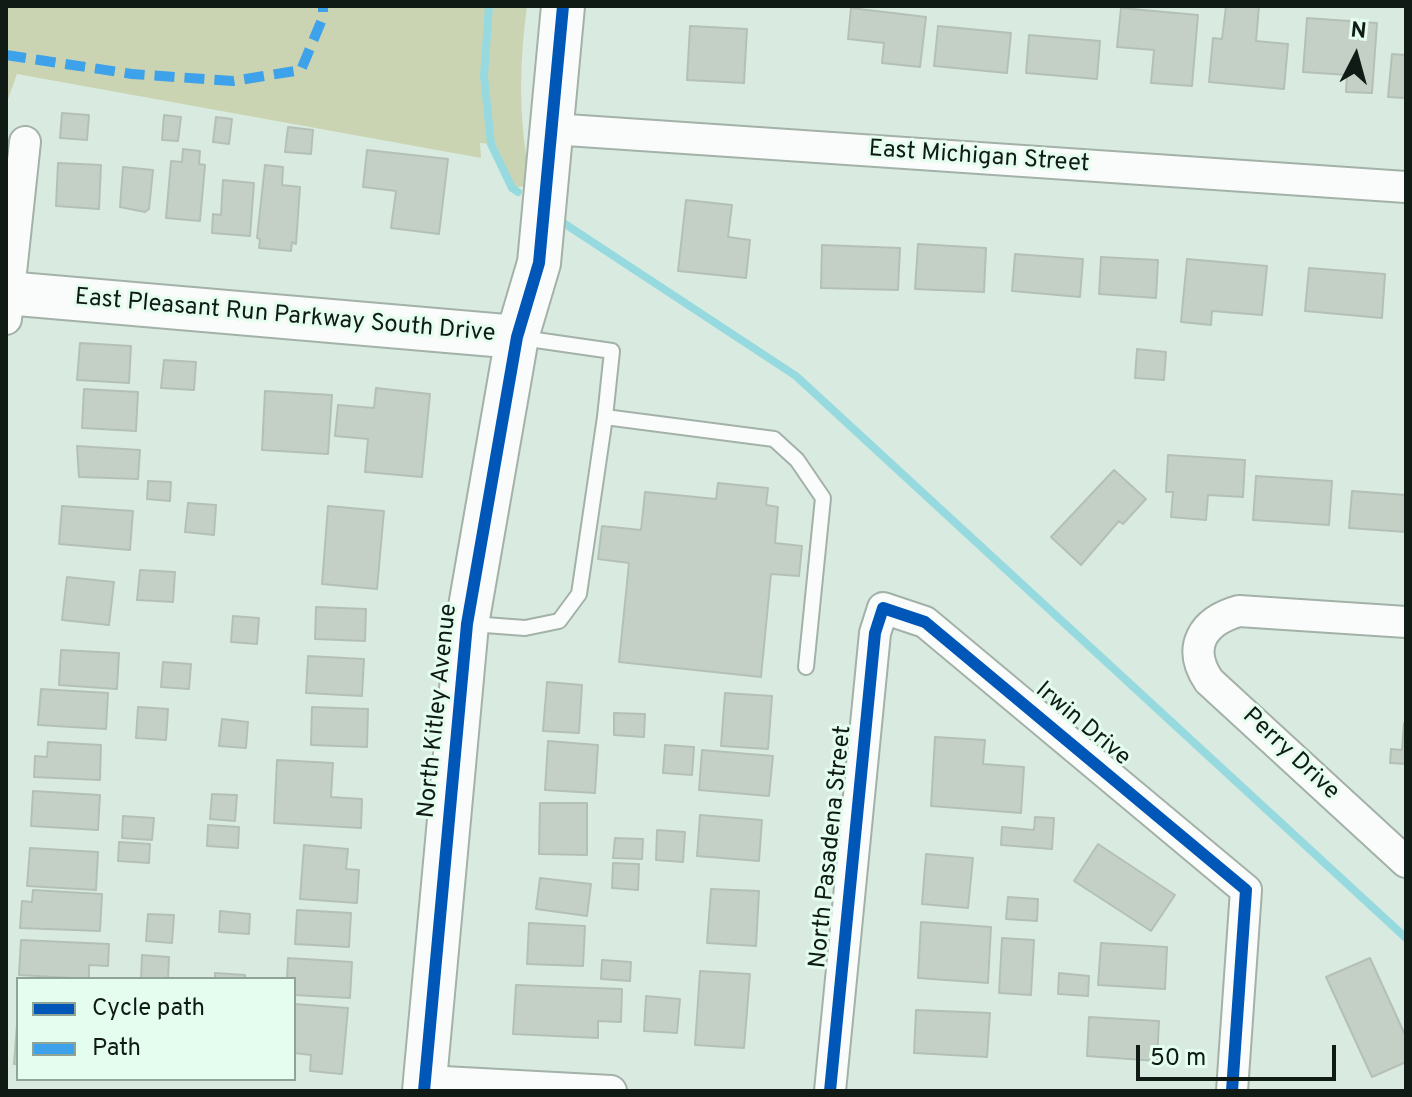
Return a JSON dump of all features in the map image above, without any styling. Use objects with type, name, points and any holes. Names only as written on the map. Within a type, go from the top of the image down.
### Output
[{"type":"street","name":"East Pleasant Run Parkway South Drive","points":[[7,302],[517,337],[539,263],[563,6]]},
{"type":"street","name":"East Michigan Street","points":[[552,129],[1406,187]]},
{"type":"street","points":[[7,302],[25,142]]},
{"type":"street","name":"North Kitley Avenue","points":[[424,1086],[467,624],[517,337]]},
{"type":"street","name":"Irwin Drive","points":[[883,608],[925,622],[1246,890],[1232,1091]]},
{"type":"street","name":"North Pasadena Street","points":[[830,1091],[875,633],[883,608]]},
{"type":"street","name":"Perry Drive","points":[[1406,622],[1239,611],[1220,616],[1202,637],[1200,662],[1209,681],[1406,862]]},
{"type":"street","points":[[424,1086],[611,1091]]},
{"type":"lane","points":[[467,624],[525,628],[559,621],[579,594],[612,351],[517,337]]},
{"type":"lane","points":[[605,417],[774,439],[797,460],[823,498],[806,667]]},
{"type":"green space","points":[[6,6],[527,6],[521,96],[524,140],[532,185],[512,188],[491,144],[480,143],[481,158],[17,74],[6,105]]},
{"type":"building","points":[[1226,6],[1259,6],[1256,41],[1288,44],[1284,89],[1209,82],[1213,38],[1222,39]]},
{"type":"building","points":[[851,8],[926,17],[920,67],[882,63],[884,43],[848,39]]},
{"type":"building","points":[[1121,8],[1198,15],[1192,86],[1151,83],[1154,50],[1117,47]]},
{"type":"building","points":[[1307,18],[1377,23],[1372,93],[1346,92],[1347,75],[1303,72]]},
{"type":"building","points":[[690,26],[747,29],[744,83],[687,80]]},
{"type":"building","points":[[938,26],[1011,33],[1007,73],[934,66]]},
{"type":"building","points":[[1029,35],[1100,41],[1097,79],[1026,73]]},
{"type":"building","points":[[1392,54],[1406,55],[1406,98],[1388,97]]},
{"type":"building","points":[[62,113],[89,115],[87,140],[60,138]]},
{"type":"building","points":[[164,115],[181,117],[178,141],[162,140]]},
{"type":"building","points":[[216,117],[232,119],[229,144],[213,142]]},
{"type":"building","points":[[288,127],[313,130],[311,154],[285,152]]},
{"type":"building","points":[[183,149],[200,151],[199,164],[205,165],[200,221],[166,218],[171,161],[182,162]]},
{"type":"building","points":[[367,150],[448,159],[439,234],[391,228],[396,191],[363,187]]},
{"type":"building","points":[[58,163],[101,165],[99,209],[56,206]]},
{"type":"building","points":[[265,165],[283,167],[282,185],[300,187],[296,244],[292,242],[291,251],[259,248],[260,239],[257,238]]},
{"type":"building","points":[[123,167],[153,170],[149,209],[145,212],[120,207]]},
{"type":"building","points":[[223,180],[254,183],[250,236],[212,233],[213,214],[221,215]]},
{"type":"building","points":[[686,200],[732,205],[728,237],[750,240],[746,278],[678,271]]},
{"type":"building","points":[[918,244],[986,248],[984,292],[915,289]]},
{"type":"building","points":[[822,245],[900,248],[898,290],[821,288]]},
{"type":"building","points":[[1015,254],[1083,259],[1080,297],[1012,291]]},
{"type":"building","points":[[1101,257],[1158,260],[1156,298],[1099,294]]},
{"type":"building","points":[[1187,259],[1267,266],[1262,315],[1212,311],[1211,325],[1181,322]]},
{"type":"building","points":[[1309,268],[1385,274],[1382,318],[1305,311]]},
{"type":"building","points":[[80,343],[131,346],[129,383],[77,380]]},
{"type":"building","points":[[1137,349],[1166,352],[1164,380],[1135,378]]},
{"type":"building","points":[[164,360],[196,362],[194,390],[161,388]]},
{"type":"building","points":[[376,388],[430,394],[422,477],[365,472],[368,439],[335,436],[338,405],[374,408]]},
{"type":"building","points":[[84,389],[138,392],[136,431],[82,428]]},
{"type":"building","points":[[265,391],[332,395],[328,454],[262,450]]},
{"type":"building","points":[[77,446],[140,450],[138,479],[79,477]]},
{"type":"building","points":[[1168,455],[1245,460],[1243,497],[1208,495],[1206,520],[1171,517],[1173,492],[1166,492]]},
{"type":"building","points":[[1114,470],[1146,499],[1123,524],[1119,521],[1081,565],[1051,537]]},
{"type":"building","points":[[1256,476],[1332,481],[1329,525],[1253,520]]},
{"type":"building","points":[[148,481],[171,482],[170,501],[147,499]]},
{"type":"building","points":[[718,483],[768,488],[766,505],[778,507],[775,543],[802,546],[799,576],[771,574],[761,677],[619,662],[629,563],[598,559],[602,526],[641,530],[645,492],[716,499]]},
{"type":"building","points":[[1352,491],[1406,495],[1406,532],[1349,528]]},
{"type":"building","points":[[188,503],[216,505],[214,535],[185,532]]},
{"type":"building","points":[[62,506],[133,511],[130,550],[59,544]]},
{"type":"building","points":[[328,506],[384,511],[377,589],[322,584]]},
{"type":"building","points":[[140,570],[175,572],[173,602],[137,600]]},
{"type":"building","points":[[67,577],[114,582],[109,625],[62,620]]},
{"type":"building","points":[[316,607],[366,609],[365,641],[315,639]]},
{"type":"building","points":[[233,616],[259,618],[257,644],[231,642]]},
{"type":"building","points":[[61,650],[119,653],[117,689],[59,685]]},
{"type":"building","points":[[308,656],[364,659],[362,696],[306,693]]},
{"type":"building","points":[[163,662],[191,664],[189,689],[161,687]]},
{"type":"building","points":[[547,682],[582,685],[579,733],[543,731]]},
{"type":"building","points":[[41,689],[108,693],[106,729],[38,725]]},
{"type":"building","points":[[725,693],[772,696],[768,749],[721,746]]},
{"type":"building","points":[[138,707],[168,709],[166,740],[136,738]]},
{"type":"building","points":[[312,707],[368,709],[367,747],[311,745]]},
{"type":"building","points":[[614,713],[645,714],[644,737],[614,735]]},
{"type":"building","points":[[222,719],[248,722],[246,748],[219,746]]},
{"type":"building","points":[[1404,723],[1406,764],[1390,763],[1391,749],[1402,750]]},
{"type":"building","points":[[935,737],[985,740],[983,764],[1024,767],[1021,813],[931,806]]},
{"type":"building","points":[[548,741],[598,745],[595,793],[545,790]]},
{"type":"building","points":[[48,742],[101,745],[100,780],[34,777],[35,756],[47,757]]},
{"type":"building","points":[[665,745],[694,747],[692,775],[663,773]]},
{"type":"building","points":[[702,750],[773,756],[769,796],[699,790]]},
{"type":"building","points":[[277,760],[333,763],[331,797],[362,799],[361,828],[274,823]]},
{"type":"building","points":[[33,791],[100,795],[98,830],[31,826]]},
{"type":"building","points":[[212,794],[237,795],[235,821],[210,819]]},
{"type":"building","points":[[540,803],[587,803],[587,855],[539,854]]},
{"type":"building","points":[[700,815],[762,820],[759,861],[697,856]]},
{"type":"building","points":[[123,816],[154,818],[152,840],[122,838]]},
{"type":"building","points":[[1035,817],[1054,818],[1052,849],[1001,845],[1002,827],[1034,830]]},
{"type":"building","points":[[208,825],[239,827],[238,848],[207,846]]},
{"type":"building","points":[[657,830],[685,832],[683,862],[656,860]]},
{"type":"building","points":[[615,838],[643,839],[642,859],[613,858]]},
{"type":"building","points":[[119,842],[150,844],[149,863],[118,861]]},
{"type":"building","points":[[1098,844],[1175,895],[1151,931],[1074,881]]},
{"type":"building","points":[[304,845],[348,849],[346,869],[359,870],[357,903],[300,899]]},
{"type":"building","points":[[30,848],[98,852],[96,890],[27,886]]},
{"type":"building","points":[[926,854],[973,858],[968,908],[922,904]]},
{"type":"building","points":[[613,863],[639,864],[638,890],[612,888]]},
{"type":"building","points":[[540,878],[591,884],[587,916],[536,909]]},
{"type":"building","points":[[711,889],[759,891],[756,946],[707,943]]},
{"type":"building","points":[[33,890],[102,894],[100,931],[20,928],[22,901],[32,902]]},
{"type":"building","points":[[1008,897],[1038,899],[1037,921],[1006,919]]},
{"type":"building","points":[[297,910],[351,913],[349,947],[295,944]]},
{"type":"building","points":[[220,911],[250,914],[249,934],[219,932]]},
{"type":"building","points":[[148,914],[174,915],[172,943],[146,941]]},
{"type":"building","points":[[921,922],[991,927],[988,983],[918,978]]},
{"type":"building","points":[[529,923],[585,926],[583,966],[527,964]]},
{"type":"building","points":[[1002,938],[1034,940],[1031,995],[999,993]]},
{"type":"building","points":[[21,940],[109,944],[108,966],[89,965],[89,977],[19,975]]},
{"type":"building","points":[[1101,943],[1167,947],[1165,989],[1098,985]]},
{"type":"building","points":[[142,955],[169,957],[168,977],[141,977]]},
{"type":"building","points":[[288,958],[352,962],[350,998],[296,995],[296,977],[287,977]]},
{"type":"building","points":[[1370,958],[1406,1037],[1406,1062],[1372,1077],[1326,977]]},
{"type":"building","points":[[602,960],[631,962],[630,981],[601,979]]},
{"type":"building","points":[[700,971],[750,974],[744,1048],[695,1045]]},
{"type":"building","points":[[215,973],[245,975],[245,977],[215,977]]},
{"type":"building","points":[[1059,973],[1089,976],[1088,996],[1058,994]]},
{"type":"building","points":[[516,985],[622,989],[621,1022],[598,1021],[598,1038],[513,1034]]},
{"type":"building","points":[[646,996],[680,999],[677,1033],[644,1031]]},
{"type":"building","points":[[296,1004],[348,1008],[342,1074],[310,1071],[311,1055],[296,1053]]},
{"type":"building","points":[[916,1010],[990,1013],[987,1057],[914,1053]]},
{"type":"building","points":[[1089,1017],[1159,1021],[1157,1061],[1087,1056]]},
{"type":"waterway","points":[[489,6],[484,76],[491,144],[512,188],[518,192]]},
{"type":"waterway","points":[[562,222],[796,376],[1406,938]]},
{"type":"marked path","points":[[6,55],[132,74],[233,81],[301,70],[323,17],[323,6]]},
{"type":"cycle path","points":[[424,1091],[467,624],[517,337],[539,263],[563,6]]},
{"type":"cycle path","points":[[830,1091],[875,633],[883,608],[925,622],[1246,890],[1232,1091]]}]
